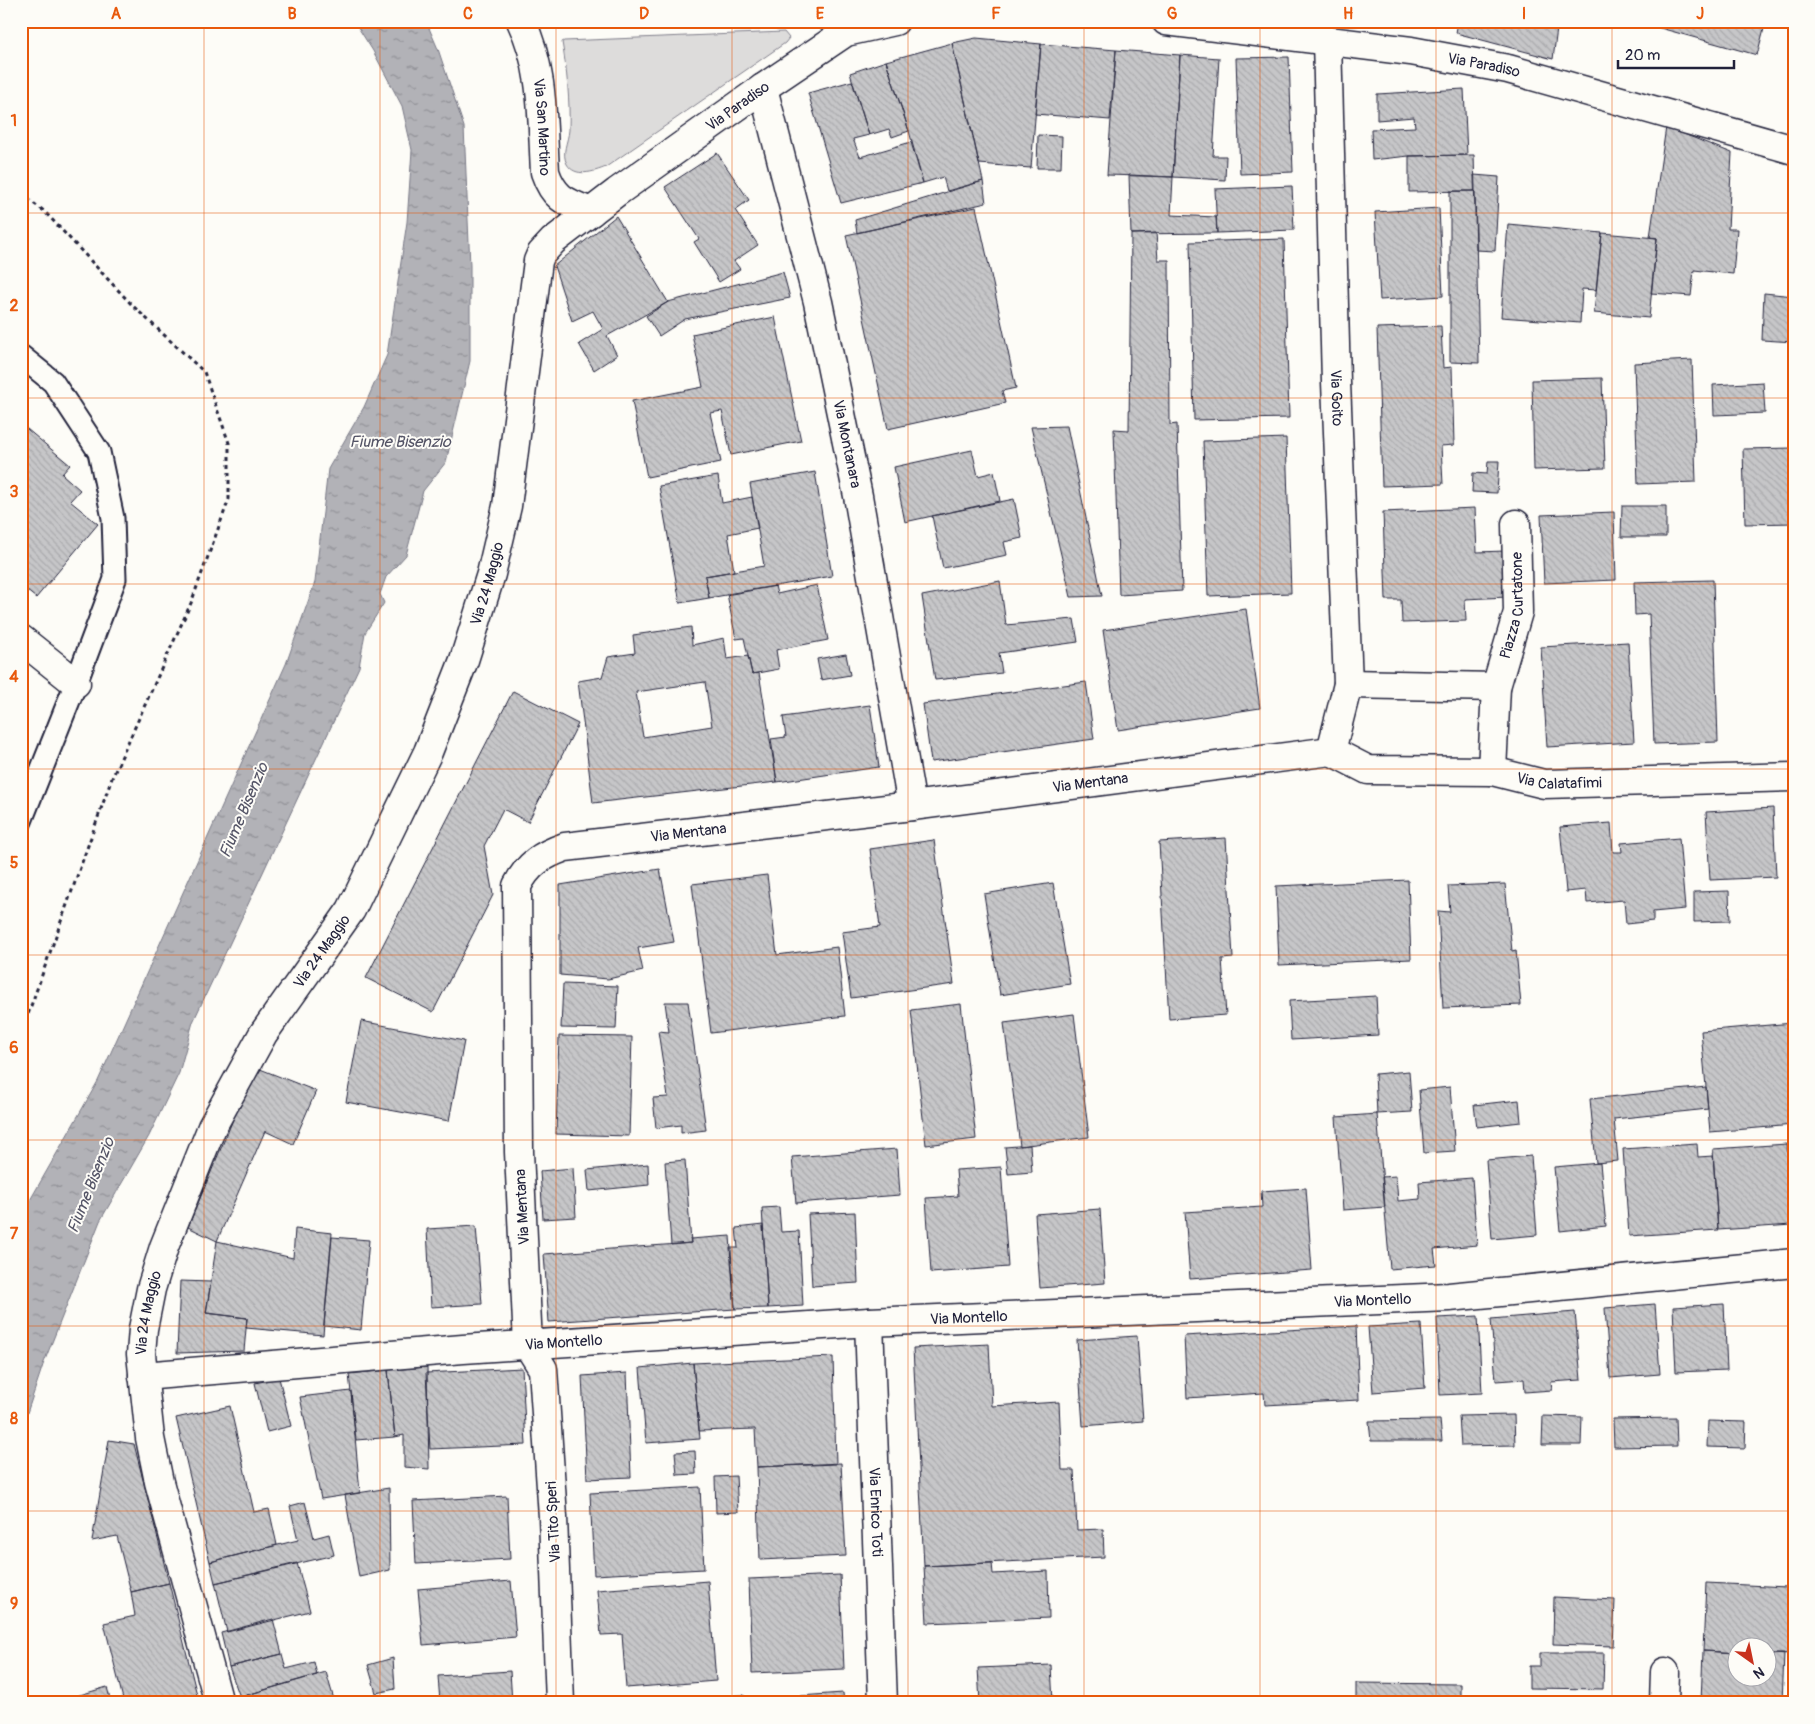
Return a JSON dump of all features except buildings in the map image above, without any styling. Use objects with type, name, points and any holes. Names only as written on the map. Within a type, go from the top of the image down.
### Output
[{"type":"street","name":"Via San Martino","points":[[521,21],[529,37],[537,66],[546,172],[550,185],[558,196],[591,212]]},
{"type":"street","name":"Via Paradiso","points":[[591,212],[763,88],[843,27],[895,21]]},
{"type":"street","name":"Via Paradiso","points":[[1166,21],[1410,50],[1508,69],[1794,150]]},
{"type":"street","name":"Via Goito","points":[[1327,40],[1336,382],[1348,684],[1331,751]]},
{"type":"street","name":"Via Montanara","points":[[763,88],[818,302],[858,496],[912,806]]},
{"type":"street","name":"Via 24 Maggio","points":[[218,1703],[160,1482],[148,1422],[141,1354],[143,1329],[152,1289],[164,1247],[212,1127],[262,1034],[350,910],[428,752],[464,660],[496,555],[508,497],[538,261],[541,254],[553,241],[591,212]]},
{"type":"street","name":"Piazza Curtatone","points":[[1492,771],[1496,686],[1518,612],[1516,524]]},
{"type":"street","points":[[21,639],[76,683]]},
{"type":"street","points":[[1348,684],[1496,686]]},
{"type":"street","name":"Via Mentana","points":[[528,1345],[519,1152],[517,886],[528,867],[542,856],[565,847],[912,806],[1331,751]]},
{"type":"street","name":"Via Calatafimi","points":[[1331,751],[1368,770],[1492,771],[1544,784],[1794,777]]},
{"type":"street","name":"Via Montello","points":[[143,1376],[528,1345],[869,1322],[1450,1296],[1794,1263]]},
{"type":"street","name":"Via Enrico Toti","points":[[869,1322],[883,1703]]},
{"type":"street","name":"Via Tito Speri","points":[[528,1345],[543,1369],[553,1517],[560,1703]]},
{"type":"street","points":[[1664,1703],[1665,1672]]},
{"type":"lane","points":[[21,356],[53,382],[99,452],[113,518],[114,578],[76,683],[21,821]]},
{"type":"shaded area","points":[[784,32],[789,38],[785,43],[606,167],[585,173],[575,171],[567,164],[565,152],[569,130],[569,108],[562,42]]},
{"type":"water","name":"Fiume Bisenzio","points":[[354,21],[426,21],[438,49],[464,127],[470,266],[470,361],[446,462],[423,491],[406,555],[386,577],[380,594],[384,603],[365,633],[359,667],[193,1022],[179,1073],[149,1136],[100,1221],[43,1365],[21,1431],[21,1216],[98,1081],[286,664],[315,582],[328,469],[364,407],[387,355],[407,222],[412,150],[402,106],[373,51]]}]
